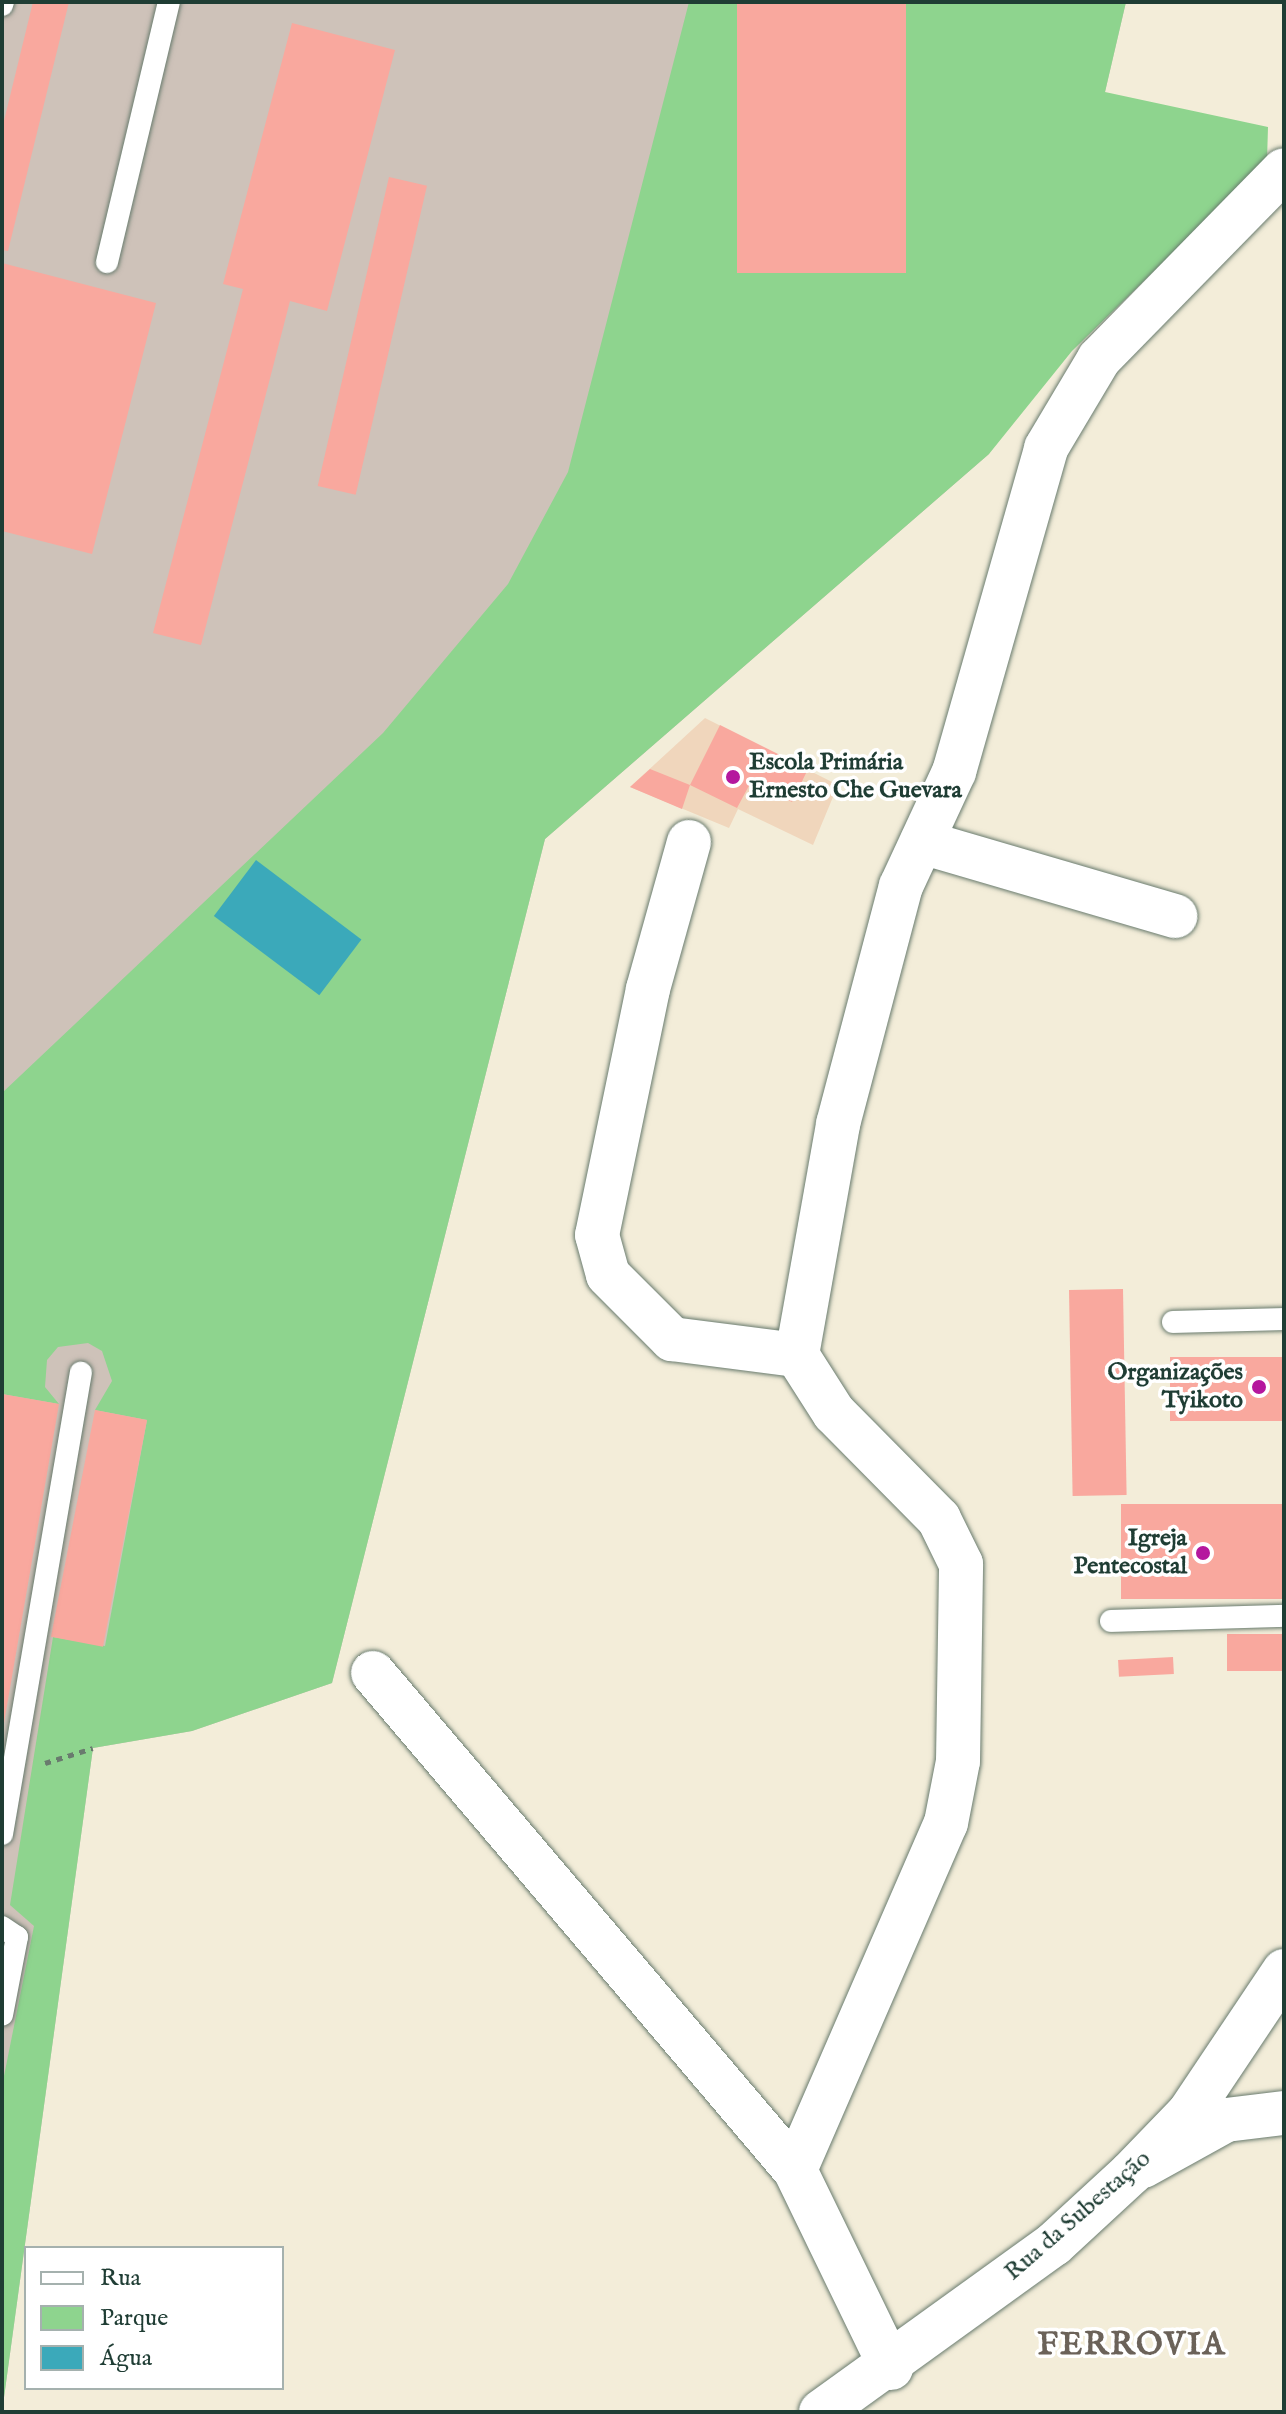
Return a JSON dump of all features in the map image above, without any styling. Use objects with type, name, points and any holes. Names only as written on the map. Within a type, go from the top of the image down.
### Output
[{"type":"street","points":[[795,2170],[946,1823],[958,1761],[961,1564],[939,1519],[834,1413],[797,1355],[838,1124],[901,886],[954,772],[1046,448],[1099,359],[1284,170]]},
{"type":"street","points":[[689,842],[648,989],[597,1235],[608,1275],[672,1339],[797,1355]]},
{"type":"street","points":[[922,842],[1175,916]]},
{"type":"street","points":[[373,1673],[795,2170],[891,2368]]},
{"type":"street","name":"Rua da Subestação","points":[[821,2412],[891,2368],[1054,2244],[1131,2173],[1198,2102],[1284,1971]]},
{"type":"street","points":[[1131,2173],[1226,2120],[1284,2113]]},
{"type":"lane","points":[[107,262],[169,2]]},
{"type":"lane","points":[[1173,1322],[1284,1319]]},
{"type":"lane","points":[[2,1834],[81,1373]]},
{"type":"lane","points":[[1111,1621],[1284,1616]]},
{"type":"lane","points":[[2,1927],[17,1937],[2,2015]]},
{"type":"shaded area","points":[[2,2],[1126,2],[1105,92],[989,454],[545,839],[332,1683],[192,1731],[93,1748],[2,2412]]},
{"type":"shaded area","name":"Escola Primária Ernesto Che Guevara","points":[[705,718],[838,785],[813,845],[738,809],[729,828],[630,787]]},
{"type":"green space","points":[[689,2],[1126,2],[1105,92],[1268,127],[1267,161],[1072,351],[989,454],[545,839],[332,1683],[192,1731],[93,1748],[2,2412],[2,2086],[34,1926],[10,1905],[53,1637],[105,1646],[147,1420],[95,1410],[112,1381],[102,1351],[88,1343],[58,1347],[47,1360],[45,1387],[59,1404],[2,1394],[2,1093],[383,733],[508,584],[568,472]]},
{"type":"water","points":[[256,860],[361,939],[319,995],[214,916]]},
{"type":"building","points":[[33,2],[69,2],[8,251],[2,250],[2,129]]},
{"type":"building","points":[[737,2],[906,2],[906,273],[737,273]]},
{"type":"building","points":[[292,23],[395,50],[327,311],[290,301],[201,645],[153,633],[243,289],[223,284]]},
{"type":"building","points":[[389,177],[427,186],[356,495],[318,486]]},
{"type":"building","points":[[2,263],[156,303],[92,554],[2,531]]},
{"type":"building","points":[[720,725],[808,769],[792,802],[751,782],[737,808],[690,785]]},
{"type":"building","points":[[650,769],[690,785],[682,809],[630,787]]},
{"type":"building","points":[[1123,1289],[1127,1495],[1073,1496],[1069,1290]]},
{"type":"building","points":[[1170,1357],[1284,1357],[1284,1421],[1170,1421]]},
{"type":"building","points":[[2,1394],[59,1404],[4,1723],[2,1723]]},
{"type":"building","points":[[95,1410],[147,1420],[103,1647],[51,1637]]},
{"type":"building","name":"Igreja Pentecostal","points":[[1121,1504],[1284,1504],[1284,1599],[1121,1599]]},
{"type":"building","points":[[1227,1634],[1284,1634],[1284,1671],[1227,1671]]},
{"type":"building","points":[[1173,1657],[1174,1674],[1119,1677],[1118,1660]]},
{"type":"place","name":"Escola Primária Ernesto Che Guevara","points":[[733,777]]},
{"type":"place","name":"Organizações Tyikoto","points":[[1259,1387]]},
{"type":"place","name":"Igreja Pentecostal","points":[[1203,1553]]},
{"type":"district","name":"FERROVIA","points":[[1132,2346]]}]
